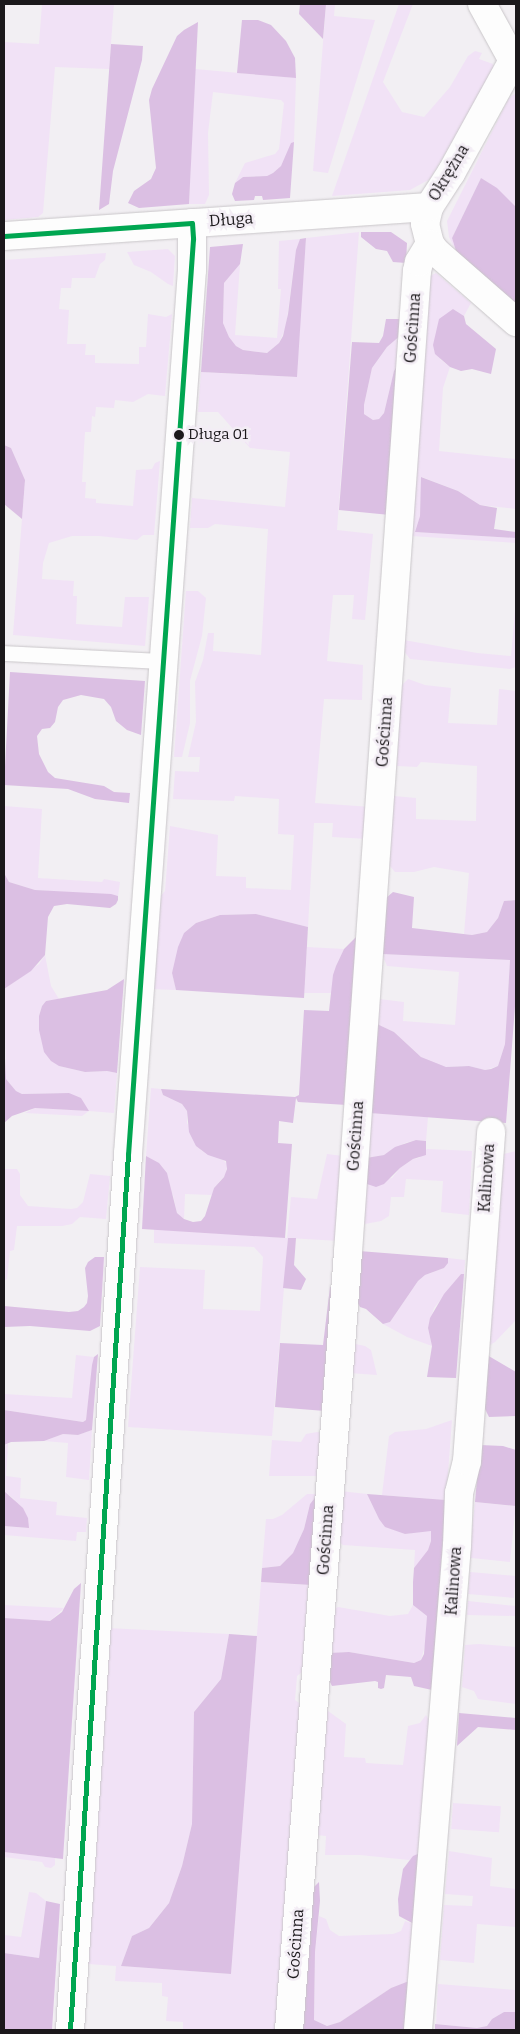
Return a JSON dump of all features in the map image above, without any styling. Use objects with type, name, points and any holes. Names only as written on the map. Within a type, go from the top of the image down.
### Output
[{"type":"street","name":"Okrężna","points":[[430,244],[425,224],[428,207],[451,173],[515,61],[482,4]]},
{"type":"street","name":"Długa","points":[[4,236],[428,207]]},
{"type":"street","points":[[70,2030],[113,1371],[192,270],[192,223]]},
{"type":"street","points":[[430,244],[453,268],[516,322]]},
{"type":"street","name":"Gościnna","points":[[289,2030],[349,1232],[417,271],[419,262],[430,244]]},
{"type":"street","name":"Kalinowa","points":[[418,2030],[456,1555],[459,1493],[467,1461],[491,1132]]},
{"type":"lane","points":[[4,653],[163,661]]},
{"type":"shaded area","points":[[42,4],[114,4],[109,69],[55,67],[43,213],[38,217],[4,220],[4,42],[39,44]]},
{"type":"shaded area","points":[[300,4],[326,4],[323,39],[299,14]]},
{"type":"shaded area","points":[[326,4],[335,4],[334,16],[375,20],[328,173],[313,171]]},
{"type":"shaded area","points":[[399,4],[413,4],[383,82],[402,112],[424,117],[450,87],[468,56],[475,51],[482,53],[479,59],[493,64],[494,71],[430,179],[410,190],[332,196]]},
{"type":"shaded area","points":[[242,20],[258,20],[271,25],[286,41],[295,58],[296,78],[237,73]]},
{"type":"shaded area","points":[[198,22],[189,204],[139,208],[128,203],[134,191],[151,179],[156,168],[149,100],[152,89],[177,36]]},
{"type":"shaded area","points":[[111,44],[143,46],[142,60],[113,171],[109,204],[99,210]]},
{"type":"shaded area","points":[[195,69],[296,78],[294,142],[281,166],[267,176],[243,177],[235,183],[245,163],[275,154],[279,149],[284,103],[281,100],[213,92],[208,133],[209,195],[205,204],[189,204]]},
{"type":"shaded area","points":[[516,93],[516,207],[497,189],[481,178],[452,238],[456,251],[449,237],[447,221],[509,98]]},
{"type":"shaded area","points":[[294,142],[290,198],[263,200],[262,196],[255,196],[254,200],[235,201],[232,194],[235,183],[243,177],[267,176],[273,173],[281,166],[291,143]]},
{"type":"shaded area","points":[[481,178],[497,188],[516,207],[516,304],[456,251],[452,238]]},
{"type":"shaded area","points":[[359,232],[337,530],[373,534],[365,620],[352,619],[354,595],[333,595],[327,661],[363,665],[362,700],[324,699],[315,803],[371,807],[368,839],[332,837],[333,823],[314,823],[308,927],[256,914],[220,915],[196,923],[184,933],[172,973],[176,990],[149,989],[156,901],[165,891],[170,826],[218,835],[216,876],[246,877],[246,888],[291,890],[294,835],[278,834],[279,799],[235,796],[234,801],[173,799],[175,771],[199,772],[200,757],[188,757],[196,722],[195,682],[203,660],[208,633],[214,633],[213,651],[261,655],[268,529],[215,524],[208,528],[190,528],[192,498],[285,507],[290,452],[250,448],[218,412],[198,412],[201,372],[296,377],[306,238]]},
{"type":"shaded area","points":[[361,232],[391,232],[407,243],[406,263],[393,262],[387,251],[376,249],[361,237]]},
{"type":"shaded area","points":[[306,238],[297,377],[201,372],[210,247],[243,244],[240,264],[224,283],[223,323],[229,337],[236,346],[243,350],[267,353],[279,343],[283,336],[288,314],[296,250],[300,239]]},
{"type":"shaded area","points":[[300,239],[294,264],[286,327],[279,343],[267,353],[243,350],[236,346],[229,337],[223,323],[224,283],[240,264],[235,335],[277,338],[281,289],[278,289],[279,241]]},
{"type":"shaded area","points":[[168,249],[175,256],[173,286],[151,272],[134,265],[127,252]]},
{"type":"shaded area","points":[[106,253],[105,260],[100,264],[95,278],[72,278],[71,288],[61,288],[59,309],[69,310],[67,344],[86,344],[85,355],[95,355],[95,363],[139,364],[139,347],[146,347],[148,314],[166,317],[172,314],[165,396],[148,394],[133,402],[115,400],[114,408],[96,407],[95,417],[92,416],[91,432],[85,432],[82,482],[86,482],[85,498],[96,499],[96,503],[133,506],[136,470],[152,469],[155,463],[160,461],[154,535],[143,535],[137,540],[99,536],[72,536],[49,543],[43,563],[42,579],[74,581],[73,596],[77,596],[76,624],[122,627],[125,597],[149,597],[145,646],[13,635],[25,480],[11,448],[4,445],[4,260]]},
{"type":"shaded area","points":[[436,273],[471,303],[464,316],[453,309],[440,359],[450,367],[443,388],[439,451],[516,459],[516,509],[480,505],[458,491],[422,477],[420,516],[415,532],[516,538],[516,543],[411,536],[428,277]]},
{"type":"shaded area","points":[[453,309],[464,316],[466,324],[496,349],[491,374],[472,369],[461,371],[450,367],[435,354],[433,345],[439,319]]},
{"type":"shaded area","points":[[386,319],[402,319],[401,335],[387,347],[372,368],[364,405],[364,414],[373,420],[379,419],[384,413],[394,371],[399,363],[390,515],[339,510],[352,342],[379,343],[383,336]]},
{"type":"shaded area","points":[[401,335],[399,363],[394,371],[384,413],[379,419],[373,420],[364,414],[364,405],[372,368],[387,347]]},
{"type":"shaded area","points":[[4,445],[11,448],[25,480],[22,519],[4,504]]},
{"type":"shaded area","points":[[421,477],[458,491],[480,505],[497,508],[494,529],[516,532],[516,538],[415,532],[420,516]]},
{"type":"shaded area","points":[[186,591],[198,591],[206,598],[202,636],[190,681],[190,723],[182,757],[174,757]]},
{"type":"shaded area","points":[[516,599],[516,667],[510,669],[410,659],[403,650],[404,640],[477,653],[511,656]]},
{"type":"shaded area","points":[[10,672],[145,681],[141,735],[127,730],[116,721],[111,707],[104,699],[81,695],[63,700],[58,707],[55,722],[50,728],[42,729],[37,736],[39,754],[48,772],[55,778],[104,786],[114,792],[130,793],[129,803],[95,799],[68,789],[4,785]]},
{"type":"shaded area","points":[[408,679],[425,685],[451,688],[448,723],[497,725],[499,689],[516,691],[516,900],[504,901],[498,918],[487,932],[472,935],[464,934],[469,873],[434,867],[414,872],[395,872],[389,865],[394,796],[416,798],[416,819],[476,821],[477,766],[421,762],[417,767],[397,766],[401,686]]},
{"type":"shaded area","points":[[4,806],[42,809],[38,878],[102,882],[104,879],[120,882],[118,896],[35,890],[9,882],[4,873]]},
{"type":"shaded area","points":[[4,873],[9,882],[35,890],[111,894],[118,896],[118,900],[110,908],[67,904],[54,906],[48,917],[45,955],[31,971],[4,989]]},
{"type":"shaded area","points":[[393,892],[414,897],[412,928],[472,935],[487,932],[498,918],[504,901],[516,900],[516,994],[506,1123],[369,1113],[377,1024],[394,1032],[421,1057],[446,1067],[469,1066],[485,1070],[491,1069],[498,1066],[505,1044],[510,960],[382,954],[386,898]]},
{"type":"shaded area","points":[[256,914],[308,927],[304,998],[176,990],[172,973],[178,947],[184,933],[196,923],[220,915]]},
{"type":"shaded area","points":[[359,934],[347,1105],[298,1102],[296,1098],[293,1123],[279,1121],[278,1143],[292,1144],[285,1238],[142,1229],[146,1156],[159,1163],[167,1173],[177,1213],[184,1219],[193,1222],[201,1221],[205,1216],[214,1188],[224,1177],[227,1169],[226,1161],[208,1155],[196,1146],[189,1132],[187,1111],[182,1104],[163,1095],[161,1089],[295,1097],[299,1095],[304,1010],[329,1011],[333,975],[336,966],[344,949]]},
{"type":"shaded area","points":[[307,947],[344,949],[336,966],[332,993],[304,993]]},
{"type":"shaded area","points":[[382,954],[510,960],[505,1044],[498,1066],[485,1070],[469,1066],[446,1067],[437,1065],[421,1057],[394,1032],[377,1024],[379,999],[404,1002],[403,1021],[455,1025],[459,972],[387,966]]},
{"type":"shaded area","points":[[45,955],[51,986],[59,999],[46,1001],[42,1006],[39,1016],[59,1066],[85,1072],[107,1071],[117,1073],[114,1113],[89,1111],[69,1093],[22,1094],[16,1091],[6,1079],[4,989],[39,964]]},
{"type":"shaded area","points":[[124,979],[117,1073],[107,1071],[85,1072],[59,1066],[51,1061],[44,1052],[39,1030],[39,1016],[42,1006],[46,1001],[107,990]]},
{"type":"shaded area","points":[[4,1037],[6,1079],[16,1091],[22,1094],[69,1093],[81,1098],[89,1111],[35,1108],[12,1116],[4,1123]]},
{"type":"shaded area","points":[[151,1088],[161,1089],[163,1095],[182,1104],[187,1111],[187,1123],[202,1151],[222,1159],[227,1164],[226,1174],[214,1188],[212,1195],[185,1194],[184,1219],[177,1213],[173,1195],[146,1156]]},
{"type":"shaded area","points":[[35,1108],[89,1111],[82,1116],[25,1113]]},
{"type":"shaded area","points":[[369,1113],[428,1117],[426,1141],[416,1140],[405,1143],[384,1155],[366,1158]]},
{"type":"shaded area","points":[[416,1140],[426,1141],[426,1155],[413,1159],[400,1168],[384,1184],[376,1187],[364,1183],[366,1158],[384,1155],[395,1147]]},
{"type":"shaded area","points":[[427,1149],[472,1151],[469,1215],[441,1212],[443,1181],[406,1179],[404,1197],[391,1197],[389,1216],[381,1221],[365,1224],[361,1215],[364,1183],[392,1178],[400,1168],[413,1159],[419,1158]]},
{"type":"shaded area","points":[[516,1151],[516,1320],[495,1342],[488,1346],[504,1154]]},
{"type":"shaded area","points":[[327,1154],[343,1156],[339,1241],[288,1238],[272,1436],[128,1427],[140,1267],[205,1270],[203,1309],[260,1311],[263,1257],[254,1247],[154,1243],[154,1229],[287,1238],[291,1197],[317,1199]]},
{"type":"shaded area","points":[[4,1169],[17,1169],[20,1174],[20,1195],[28,1206],[71,1209],[77,1208],[83,1202],[90,1174],[110,1176],[106,1219],[80,1217],[72,1224],[62,1226],[17,1226],[14,1250],[10,1251],[7,1279],[4,1281]]},
{"type":"shaded area","points":[[288,1238],[296,1238],[294,1265],[306,1279],[301,1290],[283,1288]]},
{"type":"shaded area","points":[[359,1251],[448,1258],[448,1263],[444,1268],[425,1275],[418,1281],[390,1322],[383,1324],[366,1309],[360,1307],[355,1298]]},
{"type":"shaded area","points":[[95,1257],[104,1257],[100,1326],[90,1331],[30,1326],[4,1327],[4,1306],[69,1312],[78,1311],[84,1307],[88,1296],[85,1268],[88,1262]]},
{"type":"shaded area","points":[[448,1258],[465,1260],[464,1274],[461,1274],[434,1308],[428,1328],[432,1346],[407,1337],[383,1324],[390,1322],[418,1281],[425,1275],[444,1268]]},
{"type":"shaded area","points":[[461,1274],[464,1274],[456,1378],[427,1377],[432,1346],[428,1328],[430,1318],[444,1294]]},
{"type":"shaded area","points":[[330,1287],[337,1288],[325,1411],[275,1407],[280,1343],[323,1345]]},
{"type":"shaded area","points":[[351,1343],[365,1346],[371,1350],[377,1375],[349,1373]]},
{"type":"shaded area","points":[[98,1354],[92,1430],[78,1435],[63,1434],[44,1441],[11,1442],[4,1445],[4,1410],[83,1422],[86,1420],[92,1365],[94,1357]]},
{"type":"shaded area","points":[[76,1355],[94,1357],[86,1420],[83,1422],[4,1410],[4,1394],[72,1398]]},
{"type":"shaded area","points":[[487,1355],[516,1372],[516,1416],[489,1417],[484,1407]]},
{"type":"shaded area","points":[[452,1420],[446,1500],[382,1495],[389,1436],[395,1432],[426,1429]]},
{"type":"shaded area","points":[[92,1430],[89,1480],[66,1477],[68,1443],[44,1441],[63,1434],[78,1435]]},
{"type":"shaded area","points":[[323,1433],[319,1476],[269,1476],[272,1440],[301,1442],[306,1434]]},
{"type":"shaded area","points":[[8,1444],[6,1476],[21,1478],[20,1498],[57,1502],[56,1515],[87,1518],[86,1532],[77,1532],[76,1541],[4,1535],[4,1526],[28,1528],[14,1499],[4,1491],[4,1445]]},
{"type":"shaded area","points":[[480,1445],[503,1446],[516,1450],[516,1506],[475,1502]]},
{"type":"shaded area","points":[[4,1491],[23,1508],[28,1518],[29,1528],[4,1526]]},
{"type":"shaded area","points":[[340,1491],[367,1494],[379,1519],[405,1534],[431,1530],[431,1541],[428,1551],[414,1568],[415,1550],[343,1545],[337,1540]]},
{"type":"shaded area","points":[[307,1494],[318,1494],[310,1504],[304,1529],[293,1553],[280,1566],[262,1568],[266,1519],[273,1519],[282,1515]]},
{"type":"shaded area","points":[[318,1494],[311,1585],[261,1582],[262,1568],[280,1566],[293,1553],[304,1529],[310,1504]]},
{"type":"shaded area","points":[[367,1494],[446,1500],[432,1690],[414,1686],[411,1677],[386,1675],[384,1688],[381,1689],[378,1688],[378,1682],[375,1681],[332,1686],[327,1676],[328,1653],[349,1652],[414,1663],[421,1660],[424,1654],[427,1616],[413,1605],[413,1582],[414,1568],[428,1550],[431,1541],[431,1531],[405,1534],[385,1527]]},
{"type":"shaded area","points":[[475,1502],[516,1506],[510,1562],[469,1558]]},
{"type":"shaded area","points":[[470,1572],[516,1576],[514,1598],[468,1594]]},
{"type":"shaded area","points":[[261,1582],[308,1585],[302,1672],[297,1676],[295,1700],[302,1705],[278,2030],[183,2030],[183,2022],[166,2021],[168,1997],[162,1996],[162,1983],[115,1981],[116,1966],[88,1964],[107,1628],[229,1634],[221,1679],[194,1712],[192,1824],[182,1866],[169,1903],[149,1928],[132,1936],[121,1966],[231,1974]]},
{"type":"shaded area","points":[[81,1583],[63,1859],[4,1852],[4,1618],[50,1621],[62,1612],[74,1589]]},
{"type":"shaded area","points":[[468,1601],[516,1606],[516,1616],[467,1615]]},
{"type":"shaded area","points":[[4,1605],[64,1608],[50,1621],[37,1621],[4,1618]]},
{"type":"shaded area","points":[[413,1605],[427,1616],[426,1642],[421,1660],[414,1663],[349,1652],[328,1653],[332,1611],[338,1607],[390,1616],[408,1614]]},
{"type":"shaded area","points":[[229,1634],[257,1636],[231,1974],[121,1966],[132,1936],[149,1928],[169,1903],[182,1866],[192,1824],[194,1712],[221,1679]]},
{"type":"shaded area","points":[[479,1644],[516,1647],[516,1704],[478,1699],[474,1691],[462,1687],[465,1645]]},
{"type":"shaded area","points":[[328,1711],[346,1724],[344,1757],[365,1758],[366,1763],[403,1765],[408,1726],[420,1723],[426,1715],[430,1721],[420,1853],[409,1860],[360,1855],[325,1855],[326,1836],[316,1835],[325,1715]]},
{"type":"shaded area","points":[[459,1713],[516,1718],[516,1730],[478,1727],[457,1746]]},
{"type":"shaded area","points":[[453,1803],[501,1806],[499,1832],[451,1829]]},
{"type":"shaded area","points":[[449,1851],[492,1858],[490,1886],[516,1889],[516,1927],[477,1924],[474,1963],[440,1960],[444,1905],[472,1906],[473,1896],[445,1894]]},
{"type":"shaded area","points":[[4,1852],[55,1858],[55,1865],[51,1868],[45,1867],[42,1862],[4,1857]]},
{"type":"shaded area","points":[[420,1853],[414,1924],[399,1916],[398,1899],[403,1869],[413,1856]]},
{"type":"shaded area","points":[[319,1882],[320,1901],[315,1952],[314,2020],[327,2026],[340,2022],[391,1988],[409,1981],[404,2030],[300,2030],[311,1890]]},
{"type":"shaded area","points":[[29,1892],[36,1893],[46,1901],[39,1958],[4,1953],[4,1935],[21,1937]]},
{"type":"shaded area","points":[[46,1901],[60,1904],[52,2030],[4,2030],[4,1953],[39,1958]]},
{"type":"shaded area","points":[[319,1916],[326,1919],[330,1930],[339,1936],[393,1934],[401,1931],[405,1921],[414,1924],[409,1981],[391,1988],[340,2022],[327,2026],[314,2020],[315,1952]]},
{"type":"shaded area","points":[[438,1984],[516,1990],[516,2012],[504,2012],[492,2019],[487,2026],[477,2028],[436,2024]]},
{"type":"shaded area","points":[[504,2012],[516,2012],[516,2030],[435,2030],[435,2024],[477,2028],[487,2026],[492,2019]]},
{"type":"transit line","points":[[4,236],[192,223],[193,239],[128,1154],[70,2030]]},
{"type":"place","name":"Długa 01","points":[[179,435]]}]
